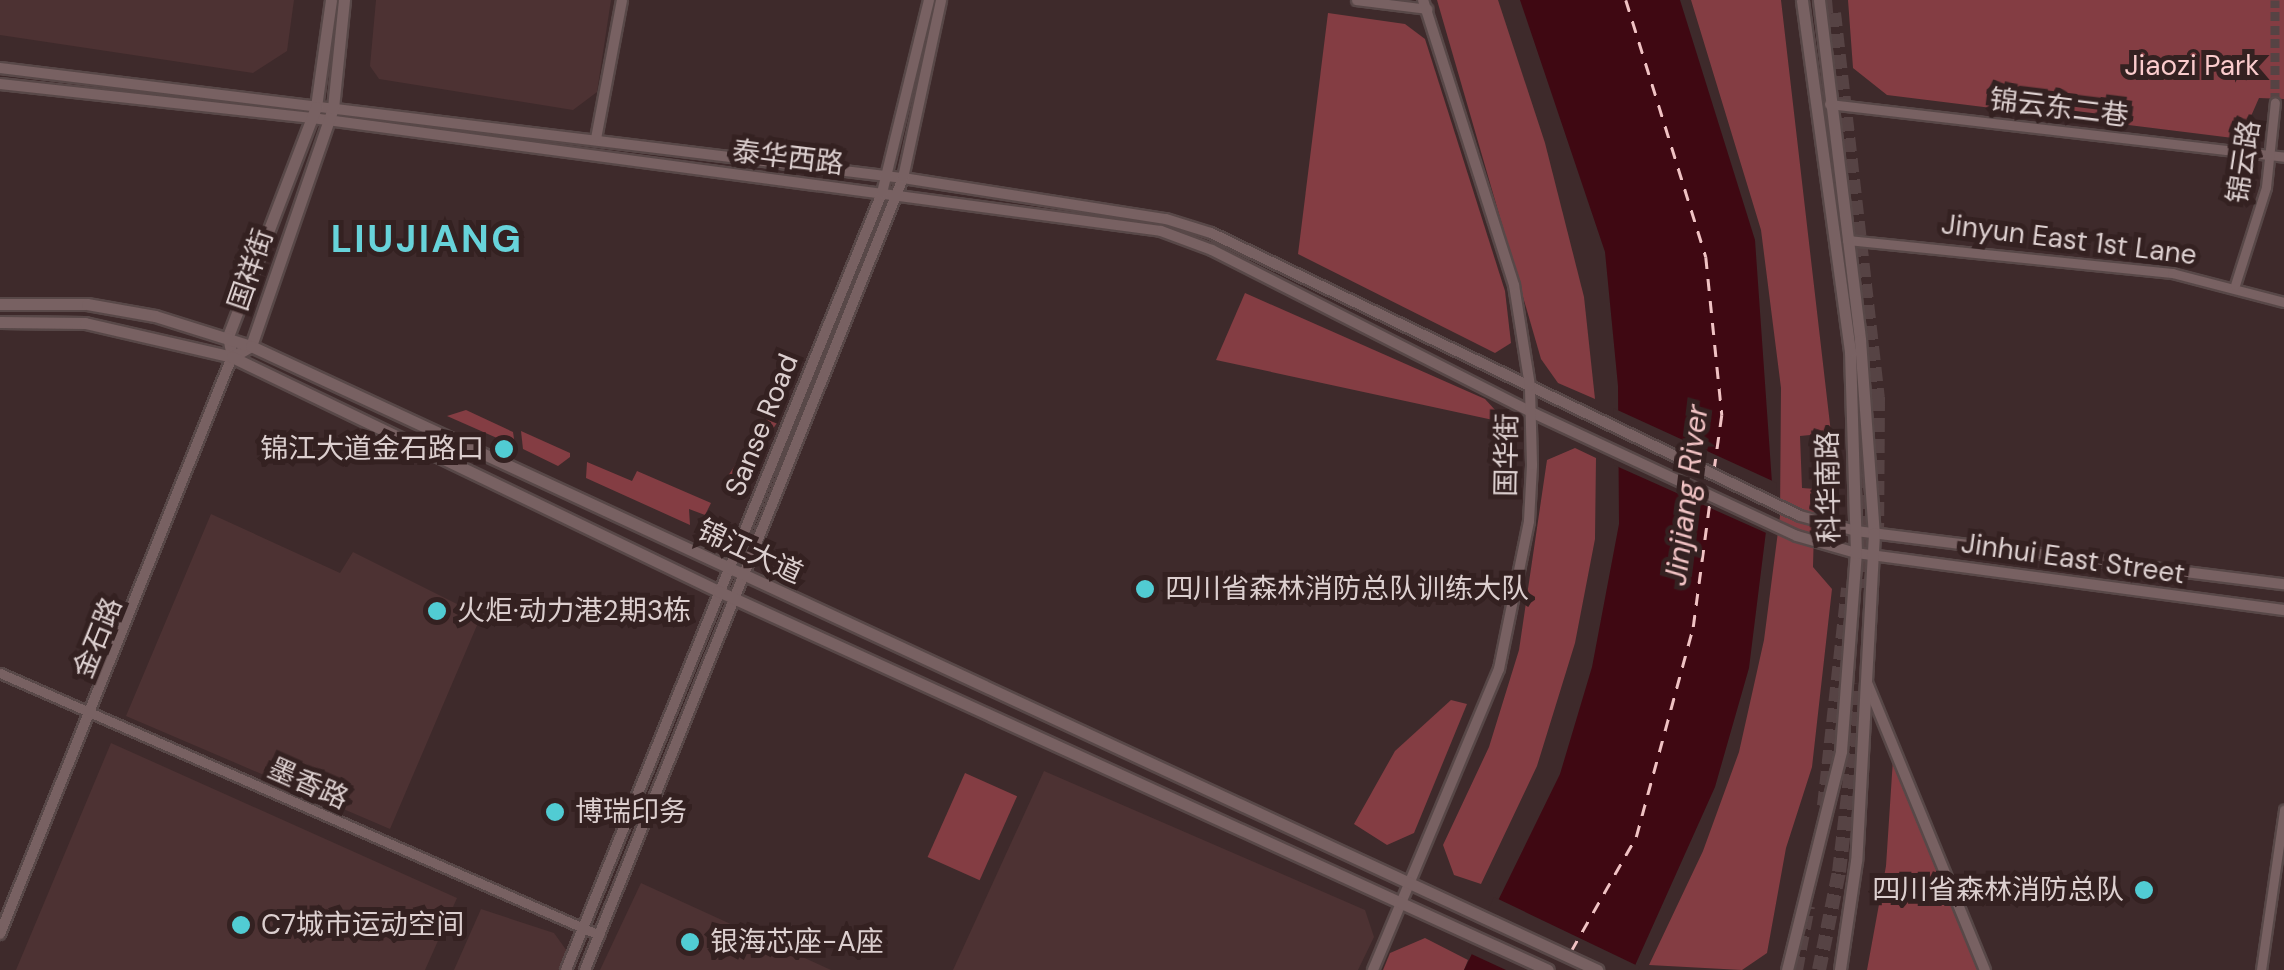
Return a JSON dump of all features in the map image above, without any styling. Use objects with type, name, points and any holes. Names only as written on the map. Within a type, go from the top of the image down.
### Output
[{"type":"main road","name":"国祥街","points":[[331,0],[314,112],[228,336],[232,357],[251,346],[331,114],[344,0]]},
{"type":"main road","name":"科华南路","points":[[1787,970],[1841,751],[1856,553],[1850,351],[1802,0]]},
{"type":"main road","name":"科华南路","points":[[1819,0],[1874,533],[1856,861],[1840,970]]},
{"type":"main road","name":"锦江大道","points":[[0,304],[87,304],[228,336],[1597,970]]},
{"type":"main road","name":"锦江大道","points":[[0,322],[86,323],[232,357],[718,590],[1548,970]]},
{"type":"street","points":[[596,139],[622,0]]},
{"type":"street","name":"Sanse Road","points":[[566,970],[882,193],[929,0]]},
{"type":"street","name":"Sanse Road","points":[[585,970],[902,178],[941,0]]},
{"type":"street","points":[[1356,0],[1425,4]]},
{"type":"street","name":"国华街","points":[[1372,970],[1499,670],[1529,521],[1530,386],[1514,284],[1425,4]]},
{"type":"street","name":"泰华西路","points":[[0,68],[314,112],[596,139],[888,176],[1166,219],[1211,233],[1800,516]]},
{"type":"street","name":"泰华西路","points":[[0,84],[314,112]]},
{"type":"street","name":"锦云路","points":[[2235,285],[2272,156],[2275,102]]},
{"type":"street","name":"锦云东二巷","points":[[1830,104],[2284,157]]},
{"type":"street","name":"泰华西路","points":[[331,114],[1161,231],[1212,250],[1531,412],[1796,536]]},
{"type":"street","name":"Jinyun East 1st Lane","points":[[1846,240],[2235,285],[2284,302]]},
{"type":"street","name":"金石路","points":[[0,934],[92,714],[232,357]]},
{"type":"street","name":"Jinhui East Street","points":[[1800,516],[1856,531],[2284,584]]},
{"type":"street","name":"Jinhui East Street","points":[[1796,536],[1856,553],[2284,610]]},
{"type":"street","name":"墨香路","points":[[0,673],[599,935]]},
{"type":"street","points":[[1868,684],[1985,970]]},
{"type":"street","points":[[2261,970],[2284,810]]},
{"type":"shaded area","points":[[0,0],[294,0],[287,51],[253,73],[0,35]]},
{"type":"shaded area","points":[[376,0],[611,0],[597,92],[573,110],[379,79],[370,66]]},
{"type":"shaded area","points":[[211,514],[340,573],[353,552],[481,616],[390,829],[126,716]]},
{"type":"shaded area","points":[[111,743],[457,898],[425,970],[16,970]]},
{"type":"shaded area","points":[[1044,771],[1365,910],[1374,937],[1358,970],[953,970]]},
{"type":"shaded area","points":[[641,883],[831,970],[600,970]]},
{"type":"shaded area","points":[[481,909],[554,933],[567,951],[560,970],[454,970]]},
{"type":"green space","points":[[1437,0],[1498,0],[1545,143],[1584,297],[1595,399],[1558,383],[1541,359]]},
{"type":"green space","points":[[1691,0],[1781,0],[1831,433],[1800,436],[1802,488],[1815,489],[1813,567],[1832,589],[1812,767],[1786,848],[1767,953],[1742,970],[1649,965],[1703,851],[1739,752],[1764,640],[1780,516],[1781,388],[1761,230]]},
{"type":"green space","name":"Jiaozi Park","points":[[1848,0],[2284,0],[2284,99],[2259,98],[2241,139],[1887,95],[1853,68]]},
{"type":"green space","points":[[1328,13],[1405,24],[1425,39],[1505,291],[1511,343],[1495,353],[1298,254]]},
{"type":"green space","points":[[1245,293],[1485,399],[1507,423],[1216,360]]},
{"type":"green space","points":[[466,410],[513,432],[515,446],[447,416]]},
{"type":"green space","points":[[769,415],[778,421],[731,492],[721,485]]},
{"type":"green space","points":[[521,431],[570,453],[570,457],[558,466],[523,449]]},
{"type":"green space","points":[[1575,448],[1596,458],[1595,539],[1575,643],[1537,766],[1481,884],[1454,875],[1443,845],[1489,747],[1519,650],[1547,460]]},
{"type":"green space","points":[[587,462],[632,481],[637,471],[711,503],[705,515],[689,509],[690,525],[586,478]]},
{"type":"green space","points":[[1451,700],[1467,704],[1414,833],[1387,845],[1354,824],[1395,751]]},
{"type":"green space","points":[[1893,759],[1980,970],[1867,970],[1886,866]]},
{"type":"green space","points":[[965,773],[1017,796],[980,880],[928,857]]},
{"type":"green space","points":[[1425,938],[1468,960],[1464,970],[1383,970],[1390,953]]},
{"type":"water","name":"Jinjiang River","points":[[1520,0],[1680,0],[1755,240],[1772,483],[1749,668],[1715,787],[1633,970],[1464,970],[1560,774],[1592,667],[1619,524],[1618,386],[1605,252]]},
{"type":"pier","points":[[1613,408],[1777,483],[1773,536],[1614,465]]},
{"type":"pier","points":[[1494,897],[1640,967],[1506,970],[1467,952]]},
{"type":"ferry route","points":[[1626,0],[1706,257],[1722,415],[1714,472]]},
{"type":"ferry route","points":[[1571,951],[1636,837],[1693,627],[1710,500]]},
{"type":"tunnel","points":[[1825,0],[1827,25]]},
{"type":"tunnel","points":[[2275,0],[2275,102]]},
{"type":"tunnel","points":[[1834,13],[1878,397],[1877,529]]},
{"type":"tunnel","points":[[1865,474],[1866,588]]},
{"type":"tunnel","points":[[1824,806],[1848,588]]},
{"type":"tunnel","points":[[1819,970],[1839,872],[1861,684]]},
{"type":"tunnel","points":[[1796,970],[1808,906]]},
{"type":"place","name":"锦江大道金石路口","points":[[504,449]]},
{"type":"place","name":"四川省森林消防总队训练大队","points":[[1145,589]]},
{"type":"place","name":"火炬·动力港2期3栋","points":[[437,611]]},
{"type":"place","name":"博瑞印务","points":[[555,812]]},
{"type":"place","name":"四川省森林消防总队","points":[[2144,890]]},
{"type":"place","name":"C7城市运动空间","points":[[241,925]]},
{"type":"place","name":"银海芯座-A座","points":[[690,942]]},
{"type":"district","name":"LIUJIANG","points":[[427,240]]}]
